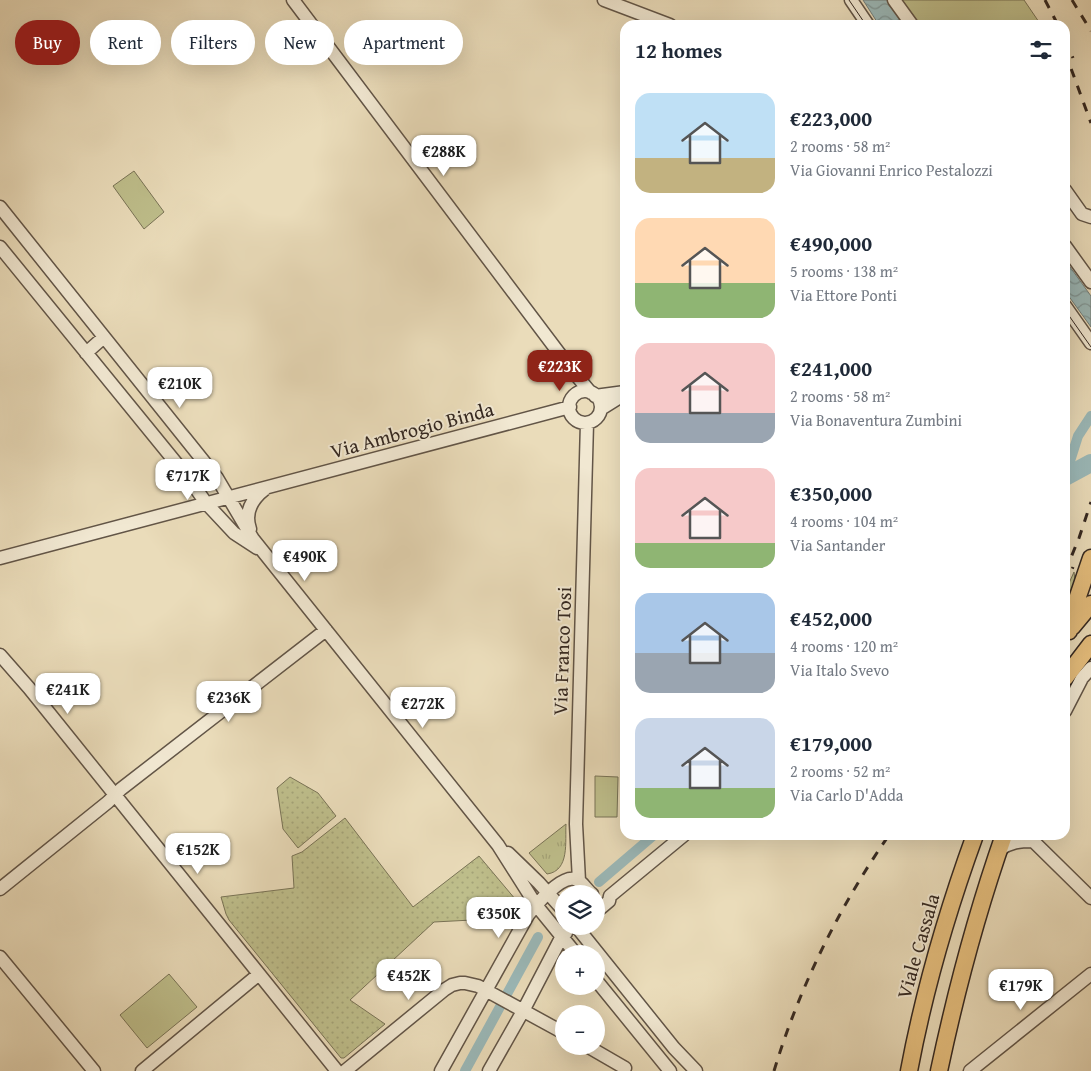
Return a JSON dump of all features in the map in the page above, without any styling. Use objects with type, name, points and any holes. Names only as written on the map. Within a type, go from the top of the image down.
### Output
[{"type":"main road","points":[[1070,622],[1091,558]]},
{"type":"main road","points":[[1070,630],[1091,604]]},
{"type":"main road","points":[[1070,671],[1091,644]]},
{"type":"main road","name":"Viale Cassala","points":[[909,1071],[922,1011],[944,928],[973,840]]},
{"type":"main road","points":[[940,1070],[957,990],[1002,842]]},
{"type":"street","points":[[294,0],[571,369],[600,402],[601,409]]},
{"type":"street","points":[[604,0],[657,20]]},
{"type":"street","points":[[851,0],[865,20]]},
{"type":"street","points":[[894,0],[908,20]]},
{"type":"street","points":[[1070,197],[1082,214],[1091,217]]},
{"type":"street","points":[[0,207],[217,478],[254,539],[498,845],[536,905],[569,945]]},
{"type":"street","points":[[0,246],[206,503],[234,533],[264,552]]},
{"type":"street","points":[[1070,253],[1091,282]]},
{"type":"street","points":[[1070,324],[1091,343]]},
{"type":"street","points":[[86,353],[104,337]]},
{"type":"street","points":[[571,369],[578,394]]},
{"type":"street","points":[[620,393],[593,394],[585,392],[578,394],[572,399],[571,414],[576,420],[587,423],[596,418],[601,409],[620,396]]},
{"type":"street","name":"Via Ambrogio Binda","points":[[0,558],[570,407]]},
{"type":"street","name":"Via Franco Tosi","points":[[579,881],[576,824],[587,423]]},
{"type":"street","points":[[183,509],[190,493],[191,482]]},
{"type":"street","points":[[254,539],[247,522],[247,515],[253,500],[265,489]]},
{"type":"street","points":[[0,889],[108,802],[115,794],[326,630]]},
{"type":"street","points":[[0,655],[115,794],[337,1071]]},
{"type":"street","points":[[1070,701],[1082,678],[1091,669]]},
{"type":"street","points":[[605,897],[610,896],[678,840]]},
{"type":"street","points":[[1002,842],[1005,845],[1022,840]]},
{"type":"street","points":[[1032,840],[1091,898]]},
{"type":"street","points":[[498,845],[518,862],[555,901]]},
{"type":"street","points":[[441,1071],[489,992],[528,915],[548,893],[567,879],[573,878],[583,885]]},
{"type":"street","points":[[605,904],[610,896]]},
{"type":"street","points":[[582,935],[674,1048],[696,1071]]},
{"type":"street","points":[[489,1071],[519,1009],[562,936]]},
{"type":"street","points":[[0,957],[94,1071]]},
{"type":"street","points":[[142,1071],[259,974]]},
{"type":"street","points":[[970,1071],[1091,974]]},
{"type":"street","points":[[345,1071],[452,985],[465,983],[489,992],[555,1028]]},
{"type":"street","points":[[605,991],[670,1071]]},
{"type":"street","points":[[603,1055],[626,1068]]},
{"type":"green space","points":[[902,0],[1024,0],[1038,20],[916,20]]},
{"type":"green space","points":[[134,171],[164,212],[144,229],[113,186]]},
{"type":"green space","points":[[1074,572],[1075,580],[1070,592],[1070,581]]},
{"type":"green space","points":[[595,776],[618,777],[617,817],[595,817]]},
{"type":"green space","points":[[290,777],[318,793],[336,816],[298,848],[283,829],[277,788]]},
{"type":"green space","points":[[345,818],[413,907],[479,856],[521,906],[517,912],[505,901],[479,918],[434,922],[350,1000],[385,1024],[344,1058],[341,1058],[229,920],[221,897],[294,888],[292,856],[302,852]]},
{"type":"green space","points":[[566,824],[566,846],[563,861],[554,872],[547,874],[529,853]]},
{"type":"green space","points":[[169,974],[197,1007],[147,1048],[120,1015]]},
{"type":"water","points":[[863,0],[887,0],[901,20],[876,20]]},
{"type":"water","points":[[1070,267],[1091,296],[1091,327],[1070,298]]},
{"type":"waterway","points":[[1070,461],[1078,436],[1091,416]]},
{"type":"waterway","points":[[1070,474],[1091,463]]},
{"type":"waterway","points":[[599,882],[648,840]]},
{"type":"waterway","points":[[465,1071],[538,937]]},
{"type":"tram line","points":[[849,0],[863,20]]},
{"type":"tram line","points":[[1070,317],[1091,347]]},
{"type":"railway","points":[[1045,0],[1055,20]]},
{"type":"railway","points":[[1072,0],[1091,31]]},
{"type":"railway","points":[[1070,51],[1073,58]]},
{"type":"railway","points":[[1070,66],[1091,123]]},
{"type":"railway","points":[[1070,560],[1091,502]]},
{"type":"railway","points":[[1070,574],[1073,567]]},
{"type":"railway","points":[[774,1071],[795,1009],[822,949],[853,891],[886,840]]}]
